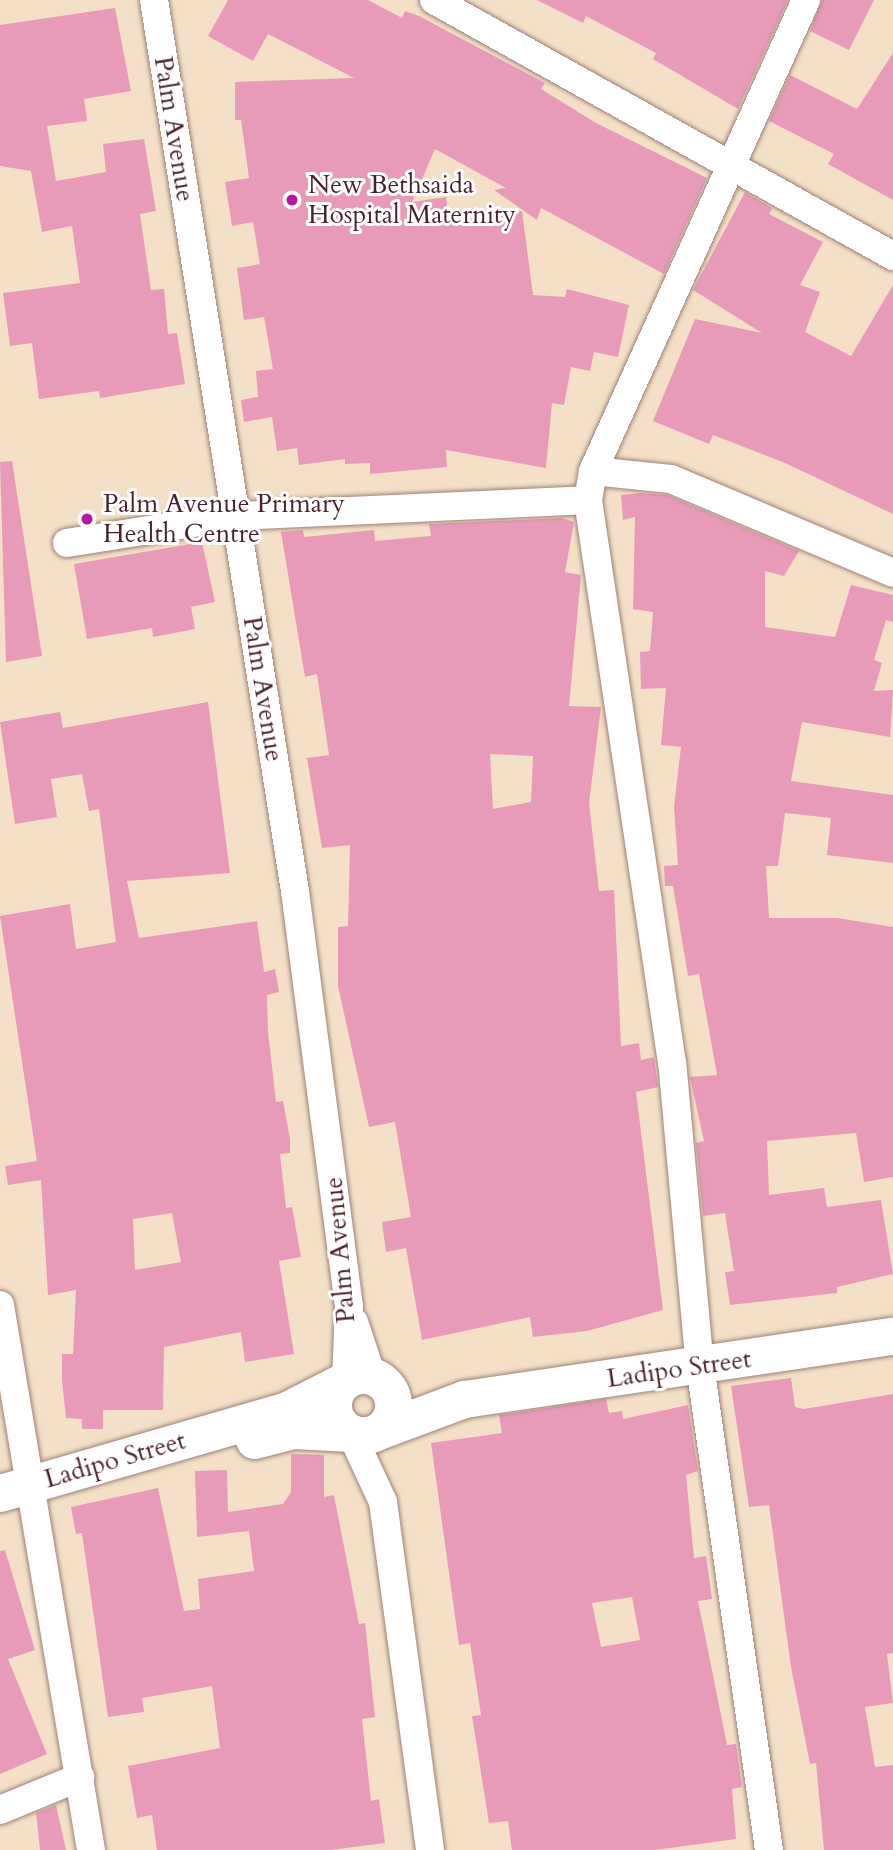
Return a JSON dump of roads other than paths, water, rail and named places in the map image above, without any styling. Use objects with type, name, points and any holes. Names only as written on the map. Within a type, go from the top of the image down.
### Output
[{"type":"main road","name":"Ladipo Street","points":[[16,1496],[293,1430],[366,1431],[464,1399],[700,1368],[893,1336]]},
{"type":"main road","name":"Ladipo Street","points":[[16,1496],[286,1410],[359,1378],[464,1399]]},
{"type":"main road","points":[[359,1378],[391,1395],[392,1414],[366,1431],[333,1412],[335,1394],[359,1378]]},
{"type":"street","name":"Palm Avenue","points":[[154,0],[238,516],[359,1378]]},
{"type":"street","points":[[434,0],[893,256]]},
{"type":"street","points":[[769,1850],[700,1368],[672,1063],[588,500],[593,471],[806,0]]},
{"type":"street","points":[[593,471],[671,479],[893,573]]},
{"type":"street","points":[[67,543],[238,516],[588,500]]},
{"type":"street","points":[[0,1306],[16,1496],[80,1777],[92,1850]]},
{"type":"street","points":[[366,1431],[383,1502],[430,1850]]},
{"type":"street","points":[[0,1810],[80,1777]]},
{"type":"place","name":"New Bethsaida Hospital Maternity","points":[[292,200]]},
{"type":"place","name":"Palm Avenue Primary Health Centre","points":[[87,519]]}]
